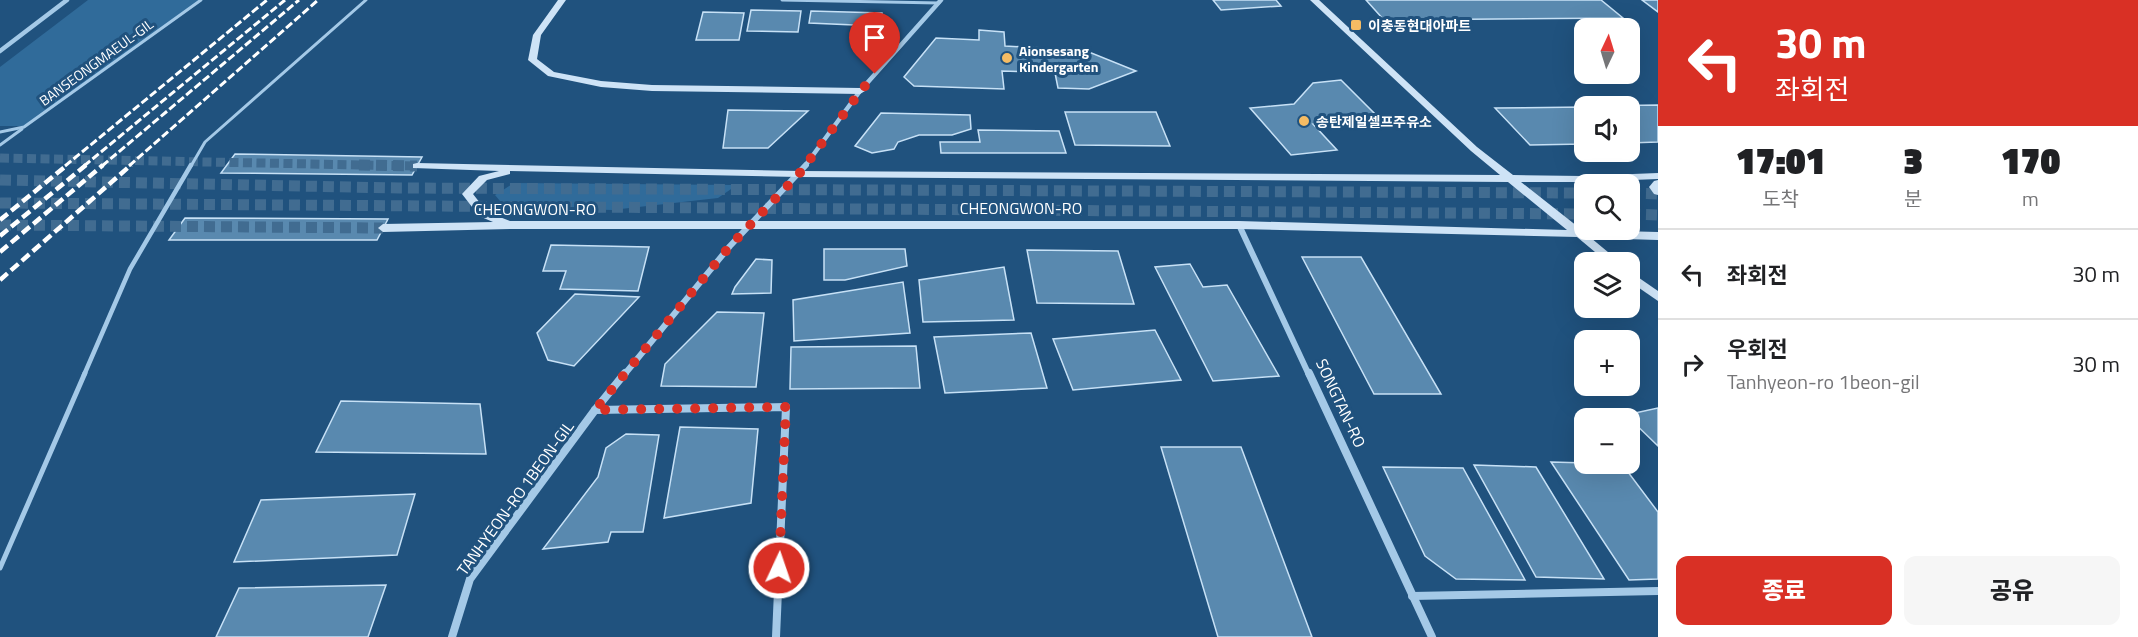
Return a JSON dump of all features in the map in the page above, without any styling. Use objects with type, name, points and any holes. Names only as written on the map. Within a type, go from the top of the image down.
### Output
[{"type":"main road","points":[[562,0],[537,35],[532,60],[550,74],[601,84],[652,88],[860,92]]},
{"type":"main road","points":[[1314,0],[1474,149],[1574,231]]},
{"type":"main road","name":"CHEONGWON-RO","points":[[417,166],[799,174],[1581,179],[1658,176]]},
{"type":"main road","points":[[510,225],[483,214],[467,194],[483,178],[525,168]]},
{"type":"main road","points":[[1658,183],[1654,187],[1658,192]]},
{"type":"main road","name":"CHEONGWON-RO","points":[[383,228],[510,225],[1239,225],[1574,234]]},
{"type":"main road","name":"CHEONGWON-RO","points":[[1640,236],[1658,236]]},
{"type":"main road","points":[[1586,240],[1601,252]]},
{"type":"main road","points":[[1640,283],[1658,297]]},
{"type":"street","points":[[0,51],[67,0]]},
{"type":"street","name":"TANHYEON-RO 1BEON-GIL","points":[[452,637],[470,579],[595,410],[750,225],[799,174],[860,92],[940,2]]},
{"type":"street","name":"SONGTAN-RO","points":[[1239,225],[1432,637]]},
{"type":"street","points":[[595,410],[786,407],[776,637]]},
{"type":"street","points":[[1412,596],[1658,591]]},
{"type":"lane","name":"BANSEONGMAEUL-GIL","points":[[0,132],[24,127],[201,0]]},
{"type":"lane","points":[[0,568],[130,270],[205,142],[366,0]]},
{"type":"lane","points":[[782,0],[940,2]]},
{"type":"lane","points":[[0,145],[24,127]]},
{"type":"shaded area","points":[[88,0],[200,0],[25,126],[0,126],[0,67]]},
{"type":"shaded area","points":[[514,183],[737,185],[718,198],[612,210],[505,207],[495,195]]},
{"type":"building","points":[[1213,0],[1276,0],[1281,6],[1221,10]]},
{"type":"building","points":[[1366,0],[1601,0],[1623,18],[1574,18],[1384,20]]},
{"type":"building","points":[[1642,0],[1658,0],[1658,12]]},
{"type":"building","points":[[751,10],[801,11],[798,32],[747,31]]},
{"type":"building","points":[[811,11],[882,13],[881,30],[853,29],[854,25],[809,23]]},
{"type":"building","points":[[703,12],[744,13],[739,40],[696,40]]},
{"type":"building","points":[[979,30],[1004,32],[1005,46],[1084,50],[1136,71],[1089,89],[1058,88],[1055,73],[1002,71],[1004,89],[914,86],[904,77],[936,38],[979,40]]},
{"type":"building","name":"송탄제일셀프주유소","points":[[1341,80],[1379,118],[1313,124],[1337,150],[1291,155],[1250,108],[1294,104],[1313,83]]},
{"type":"building","points":[[1640,105],[1658,105],[1658,142],[1640,143]]},
{"type":"building","points":[[1574,107],[1574,144],[1530,145],[1495,108]]},
{"type":"building","points":[[728,110],[808,111],[768,148],[723,148]]},
{"type":"building","points":[[1065,112],[1156,112],[1170,146],[1075,145]]},
{"type":"building","points":[[881,113],[970,115],[971,129],[952,135],[919,135],[898,142],[894,149],[872,153],[855,146]]},
{"type":"building","points":[[978,130],[1059,131],[1066,153],[941,153],[940,142],[980,142]]},
{"type":"building","points":[[235,154],[422,157],[412,175],[221,173]]},
{"type":"building","points":[[185,218],[388,219],[377,240],[169,240]]},
{"type":"building","points":[[551,245],[649,247],[638,291],[560,289],[566,271],[543,271]]},
{"type":"building","points":[[824,249],[905,249],[907,266],[845,280],[824,280]]},
{"type":"building","points":[[1027,250],[1118,251],[1134,304],[1037,303]]},
{"type":"building","points":[[1302,257],[1361,257],[1441,394],[1374,394]]},
{"type":"building","points":[[756,259],[772,260],[771,293],[732,294],[735,287]]},
{"type":"building","points":[[1190,264],[1203,287],[1227,285],[1279,376],[1213,381],[1155,267]]},
{"type":"building","points":[[1004,267],[1014,320],[923,322],[919,280]]},
{"type":"building","points":[[903,282],[910,333],[794,341],[793,300]]},
{"type":"building","points":[[575,294],[639,297],[574,366],[548,360],[537,333]]},
{"type":"building","points":[[717,312],[764,313],[756,387],[661,386],[665,364]]},
{"type":"building","points":[[1155,330],[1181,380],[1073,390],[1053,339]]},
{"type":"building","points":[[1031,333],[1047,388],[945,393],[934,337]]},
{"type":"building","points":[[916,346],[920,388],[790,389],[791,347]]},
{"type":"building","points":[[341,401],[480,404],[486,454],[316,452]]},
{"type":"building","points":[[1658,408],[1658,446],[1640,429],[1640,412]]},
{"type":"building","points":[[680,427],[758,429],[751,503],[664,518]]},
{"type":"building","points":[[626,434],[659,435],[643,532],[611,532],[608,542],[543,549],[598,477],[606,448]]},
{"type":"building","points":[[1161,447],[1241,447],[1312,637],[1218,637]]},
{"type":"building","points":[[1551,462],[1574,463],[1574,474],[1630,474],[1658,512],[1658,579],[1629,580]]},
{"type":"building","points":[[1474,465],[1536,467],[1604,579],[1536,577]]},
{"type":"building","points":[[1383,467],[1463,468],[1525,580],[1456,579],[1425,556]]},
{"type":"building","points":[[415,494],[397,555],[234,562],[261,500]]},
{"type":"building","points":[[386,585],[368,637],[216,637],[239,588]]},
{"type":"tunnel","points":[[0,158],[417,166],[359,165]]},
{"type":"tunnel","points":[[0,180],[399,188],[1574,193]]},
{"type":"tunnel","points":[[1640,193],[1658,194]]},
{"type":"tunnel","points":[[0,203],[1574,214]]},
{"type":"tunnel","points":[[1640,214],[1658,215]]},
{"type":"tunnel","points":[[0,225],[383,228]]},
{"type":"railway","points":[[65,166],[267,0]]},
{"type":"railway","points":[[84,166],[285,0]]},
{"type":"railway","points":[[102,166],[299,0]]},
{"type":"railway","points":[[129,166],[318,0]]},
{"type":"railway","points":[[0,220],[67,165]]},
{"type":"railway","points":[[0,236],[86,165]]},
{"type":"railway","points":[[0,252],[103,165]]},
{"type":"railway","points":[[0,280],[131,165]]},
{"type":"place","name":"이충동현대아파트","points":[[1356,25]]},
{"type":"place","name":"Aionsesang Kindergarten","points":[[1007,58]]},
{"type":"place","name":"송탄제일셀프주유소","points":[[1304,121]]},
{"type":"route","points":[[779,568],[786,407],[595,410],[730,246],[799,174],[875,74]]}]
